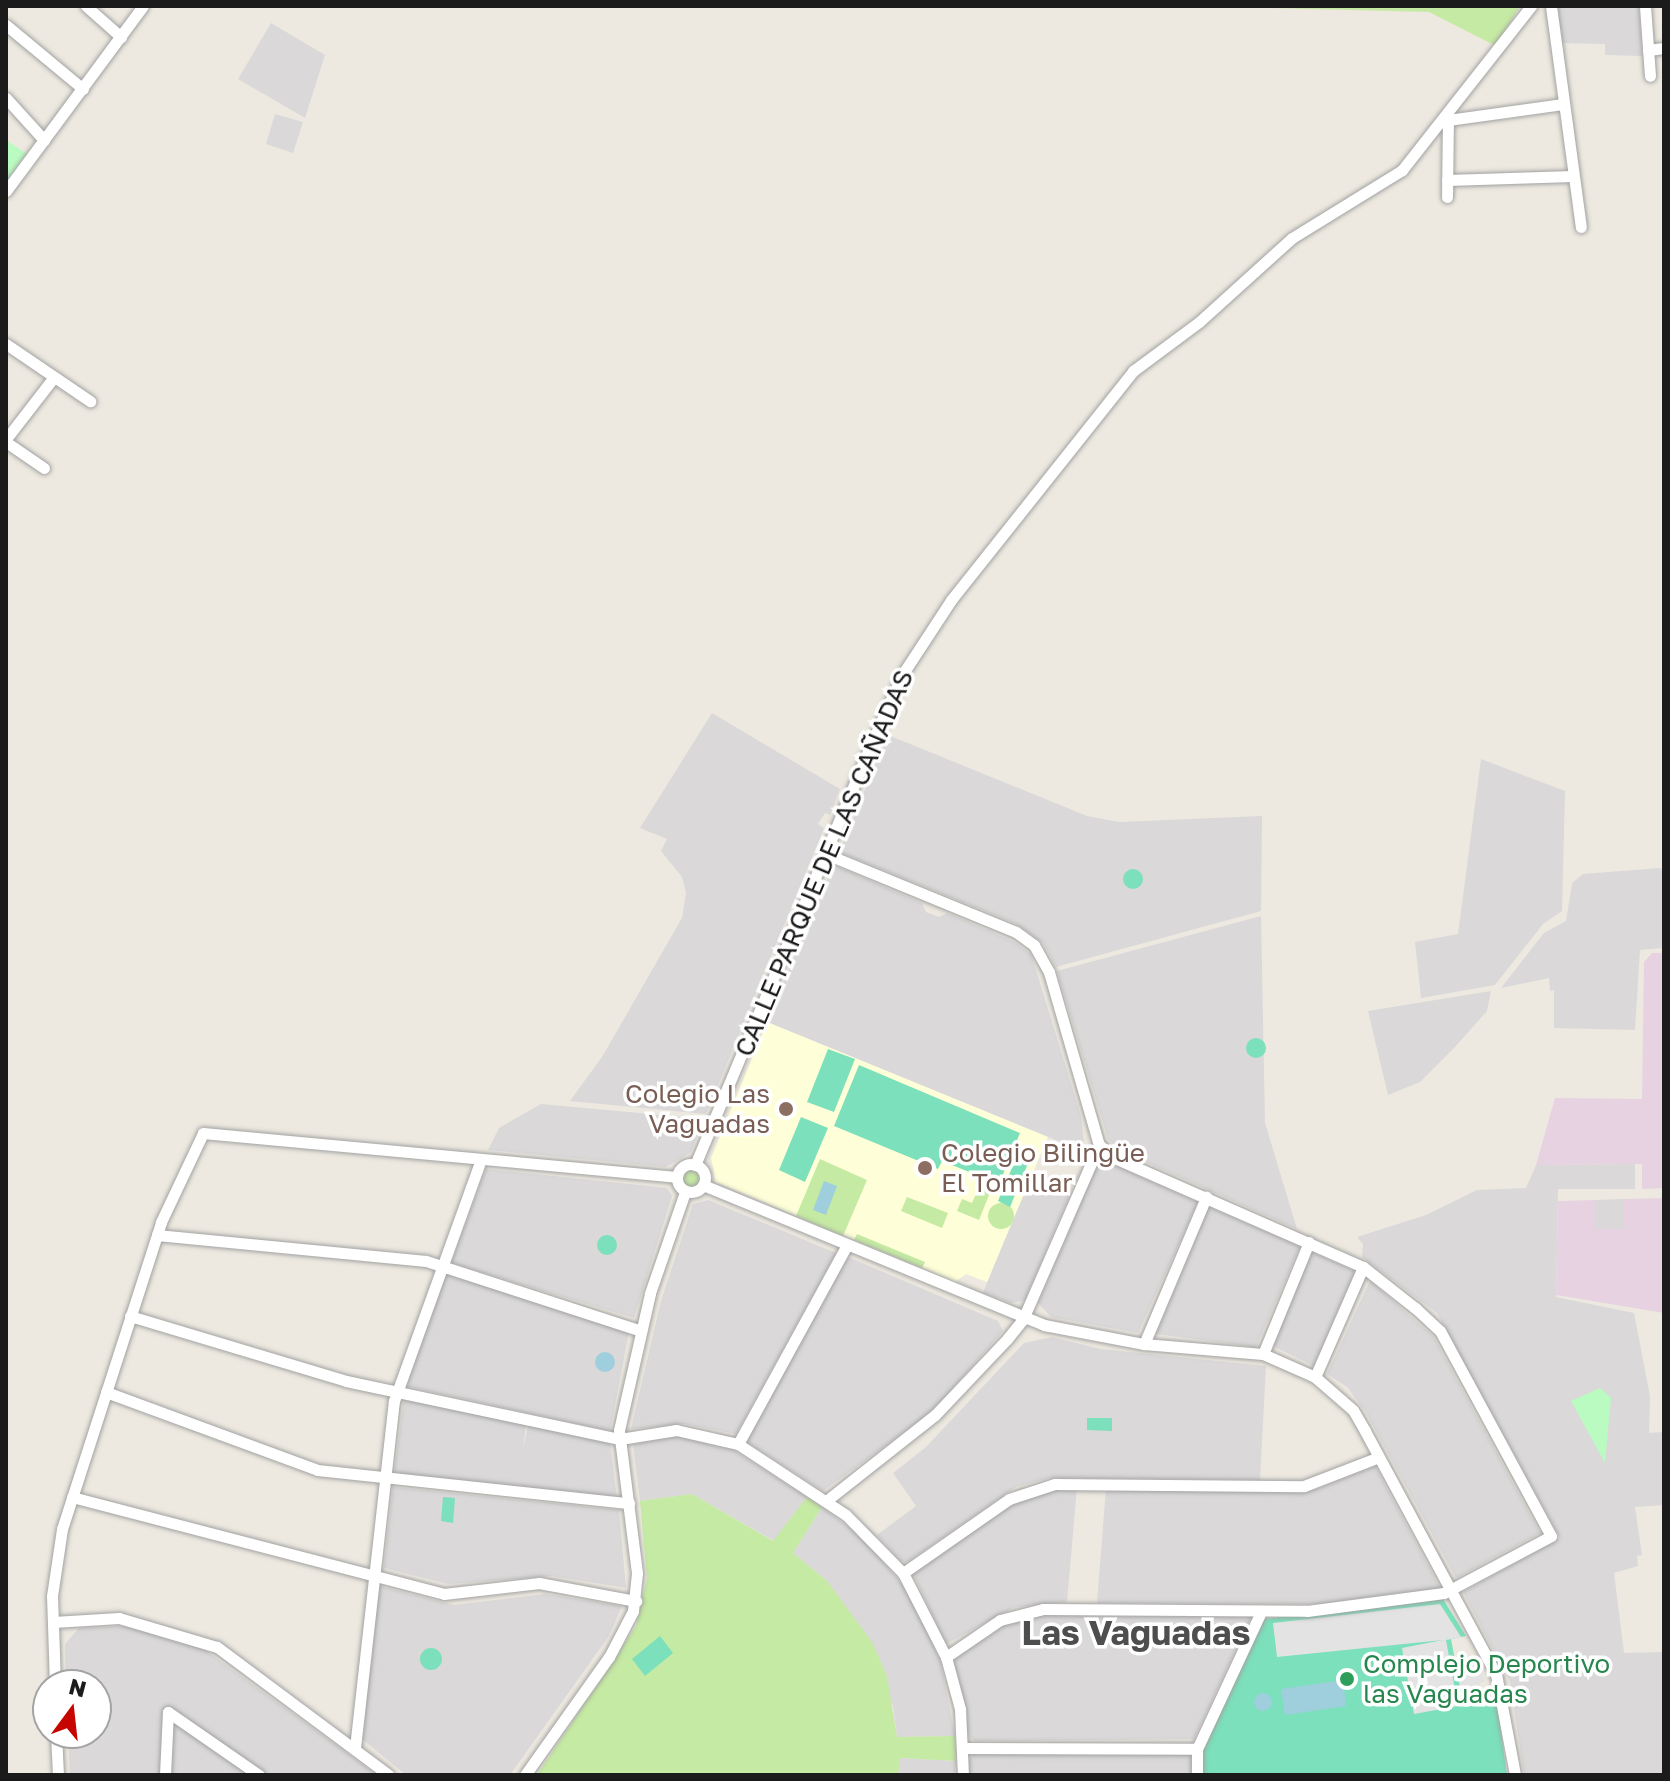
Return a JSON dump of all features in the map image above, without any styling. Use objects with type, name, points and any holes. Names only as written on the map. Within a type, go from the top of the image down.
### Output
[{"type":"street","points":[[86,6],[121,37]]},
{"type":"street","points":[[6,191],[143,6]]},
{"type":"street","name":"CALLE PARQUE DE LAS CAÑADAS","points":[[695,1165],[902,675],[951,600],[1133,371],[1199,322],[1292,238],[1402,170],[1449,106],[1531,6]]},
{"type":"street","points":[[1551,6],[1581,227]]},
{"type":"street","points":[[1645,6],[1650,76]]},
{"type":"street","points":[[6,25],[83,89]]},
{"type":"street","points":[[1648,50],[1664,48]]},
{"type":"street","points":[[6,98],[44,140]]},
{"type":"street","points":[[1448,120],[1563,104]]},
{"type":"street","points":[[1447,197],[1449,106]]},
{"type":"street","points":[[1447,180],[1573,176]]},
{"type":"street","points":[[6,344],[90,401]]},
{"type":"street","points":[[44,468],[6,441],[54,377]]},
{"type":"street","points":[[826,854],[1016,932],[1034,945],[1049,972],[1099,1145],[1117,1159],[1363,1267],[1440,1331],[1551,1536],[1451,1590],[1380,1604],[1261,1612],[1043,1609],[1000,1620],[946,1657]]},
{"type":"street","points":[[54,1669],[54,1565],[72,1497],[157,1235],[203,1133],[676,1177]]},
{"type":"street","points":[[826,1501],[966,1388],[1023,1319],[1099,1145]]},
{"type":"street","points":[[355,1748],[396,1391],[439,1265],[481,1160]]},
{"type":"street","points":[[676,1177],[683,1166],[695,1165],[705,1175],[703,1185]]},
{"type":"street","points":[[525,1775],[609,1657],[636,1601],[629,1503],[620,1439],[641,1331],[685,1192],[676,1177]]},
{"type":"street","points":[[685,1192],[703,1185],[1023,1319],[1144,1344],[1263,1354],[1315,1377],[1353,1410],[1502,1690],[1515,1775]]},
{"type":"street","points":[[1144,1344],[1206,1197]]},
{"type":"street","points":[[157,1235],[439,1265],[641,1331]]},
{"type":"street","points":[[1263,1354],[1309,1242]]},
{"type":"street","points":[[738,1444],[846,1247]]},
{"type":"street","points":[[1315,1377],[1363,1267]]},
{"type":"street","points":[[130,1316],[396,1391],[620,1439],[676,1430],[738,1444],[826,1501],[903,1573],[946,1657],[963,1748],[963,1775]]},
{"type":"street","points":[[106,1392],[318,1470],[385,1480],[629,1503]]},
{"type":"street","points":[[903,1573],[1009,1499],[1055,1484],[1304,1486],[1379,1457]]},
{"type":"street","points":[[72,1497],[444,1594],[539,1583],[636,1601]]},
{"type":"street","points":[[1197,1775],[1197,1749],[1261,1612]]},
{"type":"street","points":[[53,1622],[119,1618],[202,1640],[240,1661],[389,1775]]},
{"type":"street","points":[[165,1775],[168,1712],[259,1775]]},
{"type":"street","points":[[963,1748],[1197,1749]]},
{"type":"street","points":[[57,1749],[58,1775]]},
{"type":"shaded area","points":[[1556,6],[1639,6],[1642,56],[1605,55],[1605,44],[1558,43]]},
{"type":"shaded area","points":[[271,23],[325,55],[305,118],[238,79]]},
{"type":"shaded area","points":[[275,114],[303,122],[293,153],[266,144]]},
{"type":"shaded area","points":[[712,713],[840,789],[830,815],[825,813],[818,824],[824,828],[706,1114],[570,1101],[602,1057],[682,918],[686,893],[682,877],[661,851],[667,839],[640,828]]},
{"type":"shaded area","points":[[888,735],[1087,816],[1119,822],[1262,816],[1261,911],[1056,967],[1043,943],[1015,923],[839,852]]},
{"type":"shaded area","points":[[1481,759],[1565,791],[1562,911],[1543,924],[1495,985],[1421,998],[1415,942],[1458,934]]},
{"type":"shaded area","points":[[833,865],[922,903],[926,912],[939,917],[947,913],[1013,941],[1031,954],[1081,1116],[1085,1152],[767,1022]]},
{"type":"shaded area","points":[[1660,868],[1664,871],[1664,948],[1640,950],[1635,1030],[1554,1028],[1554,990],[1550,991],[1549,978],[1501,988],[1544,933],[1566,921],[1572,883],[1583,874]]},
{"type":"shaded area","points":[[1261,916],[1265,1123],[1297,1229],[1121,1151],[1108,1139],[1057,971]]},
{"type":"shaded area","points":[[1652,953],[1664,953],[1664,1188],[1642,1189],[1642,1164],[1536,1165],[1555,1098],[1642,1099],[1644,962]]},
{"type":"shaded area","points":[[1491,991],[1487,1011],[1455,1047],[1420,1082],[1388,1095],[1368,1011]]},
{"type":"shaded area","name":"Colegio Bilingüe El Tomillar","points":[[767,1022],[1048,1137],[987,1282],[966,1274],[955,1282],[716,1182],[711,1158]]},
{"type":"shaded area","points":[[541,1104],[704,1119],[691,1152],[666,1167],[488,1150],[499,1128]]},
{"type":"shaded area","points":[[1100,1159],[1198,1202],[1138,1333],[1051,1317],[1038,1303]]},
{"type":"shaded area","points":[[1635,1164],[1635,1189],[1558,1189],[1556,1297],[1634,1313],[1650,1396],[1649,1433],[1664,1432],[1664,1505],[1635,1507],[1642,1555],[1637,1556],[1638,1566],[1614,1573],[1624,1653],[1664,1652],[1664,1775],[1524,1775],[1510,1682],[1463,1592],[1560,1538],[1437,1313],[1362,1257],[1363,1244],[1357,1237],[1426,1215],[1477,1190],[1526,1188],[1536,1165]]},
{"type":"shaded area","points":[[486,1169],[667,1188],[672,1196],[634,1318],[451,1263]]},
{"type":"shaded area","points":[[1030,1177],[1070,1194],[1025,1300],[1011,1303],[983,1293]]},
{"type":"shaded area","points":[[1664,1198],[1664,1313],[1556,1295],[1558,1201],[1595,1200],[1595,1229],[1623,1229],[1623,1199]]},
{"type":"shaded area","points":[[1623,1199],[1623,1229],[1595,1230],[1595,1200]]},
{"type":"shaded area","points":[[708,1200],[836,1253],[736,1434],[685,1424],[631,1429],[661,1301],[693,1204]]},
{"type":"shaded area","points":[[1209,1207],[1300,1246],[1256,1347],[1156,1334]]},
{"type":"shaded area","points":[[1312,1252],[1355,1271],[1314,1366],[1271,1345]]},
{"type":"shaded area","points":[[848,1257],[998,1321],[1003,1331],[932,1412],[823,1491],[746,1441]]},
{"type":"shaded area","points":[[446,1273],[629,1332],[610,1431],[405,1386]]},
{"type":"shaded area","points":[[1370,1281],[1433,1336],[1540,1533],[1456,1578],[1365,1411],[1347,1387],[1327,1374]]},
{"type":"shaded area","points":[[1052,1337],[1100,1349],[1266,1366],[1260,1480],[1049,1478],[1016,1487],[907,1562],[901,1561],[877,1535],[916,1506],[893,1473],[925,1448],[1024,1343]]},
{"type":"shaded area","points":[[404,1399],[526,1425],[523,1450],[528,1425],[610,1443],[617,1498],[394,1475]]},
{"type":"shaded area","points":[[676,1436],[733,1450],[807,1497],[774,1541],[692,1494],[640,1501],[633,1444]]},
{"type":"shaded area","points":[[1375,1466],[1440,1588],[1319,1604],[1097,1603],[1106,1488],[1286,1493],[1314,1490]]},
{"type":"shaded area","points":[[393,1487],[619,1510],[626,1588],[552,1576],[448,1584],[384,1568]]},
{"type":"shaded area","points":[[1077,1487],[1067,1602],[1015,1607],[946,1644],[913,1573],[1014,1503],[1039,1492]]},
{"type":"shaded area","points":[[822,1507],[865,1540],[910,1594],[940,1659],[955,1736],[897,1737],[893,1706],[827,1581],[793,1553]]},
{"type":"shaded area","points":[[379,1586],[454,1605],[545,1594],[622,1606],[609,1636],[510,1775],[406,1775],[362,1739]]},
{"type":"shaded area","points":[[1440,1604],[1461,1637],[1446,1640],[1458,1706],[1414,1714],[1402,1648],[1443,1640],[1277,1657],[1273,1623]]},
{"type":"shaded area","points":[[1029,1616],[1251,1617],[1194,1739],[975,1741],[969,1737],[952,1660],[998,1627]]},
{"type":"shaded area","points":[[129,1626],[205,1650],[377,1775],[70,1775],[69,1749],[112,1749],[112,1669],[66,1669],[65,1644],[79,1628]]},
{"type":"shaded area","points":[[1456,1658],[1477,1663],[1485,1681],[1479,1684],[1485,1699],[1479,1704],[1465,1706]]},
{"type":"shaded area","points":[[975,1753],[1191,1754],[1191,1775],[967,1775],[969,1759]]},
{"type":"shaded area","points":[[899,1758],[956,1761],[955,1775],[898,1775]]},
{"type":"green space","points":[[1195,6],[1520,6],[1496,46],[1429,12]]},
{"type":"green space","points":[[6,140],[27,154],[6,183]]},
{"type":"green space","points":[[1133,869],[1140,872],[1143,879],[1140,886],[1133,889],[1126,886],[1123,879],[1126,872]]},
{"type":"green space","points":[[1256,1038],[1263,1041],[1266,1048],[1263,1055],[1256,1058],[1249,1055],[1246,1048],[1249,1041]]},
{"type":"green space","points":[[828,1049],[855,1059],[834,1112],[807,1102]]},
{"type":"green space","points":[[859,1065],[1020,1133],[999,1184],[942,1161],[938,1169],[834,1126]]},
{"type":"green space","points":[[801,1117],[828,1128],[805,1182],[779,1170]]},
{"type":"green space","points":[[1017,1156],[1029,1161],[1010,1207],[998,1201]]},
{"type":"green space","points":[[820,1159],[867,1180],[843,1236],[796,1216]]},
{"type":"green space","points":[[690,1167],[701,1178],[690,1189],[679,1178]]},
{"type":"green space","points":[[980,1185],[991,1190],[979,1220],[957,1211],[962,1199],[972,1203]]},
{"type":"green space","points":[[907,1197],[948,1213],[942,1228],[901,1211]]},
{"type":"green space","points":[[1001,1203],[1010,1207],[1014,1216],[1010,1225],[1001,1229],[992,1225],[988,1216],[992,1207]]},
{"type":"green space","points":[[857,1234],[925,1262],[922,1268],[854,1240]]},
{"type":"green space","points":[[607,1235],[614,1238],[617,1245],[614,1252],[607,1255],[600,1252],[597,1245],[600,1238]]},
{"type":"green space","points":[[1600,1388],[1611,1398],[1605,1463],[1571,1401]]},
{"type":"green space","points":[[1087,1418],[1112,1418],[1112,1431],[1087,1430]]},
{"type":"green space","points":[[692,1494],[773,1541],[807,1497],[822,1507],[793,1553],[827,1581],[872,1642],[887,1676],[897,1737],[955,1736],[956,1761],[900,1758],[898,1775],[537,1775],[636,1626],[647,1578],[640,1501]]},
{"type":"green space","points":[[443,1497],[455,1498],[453,1523],[441,1521]]},
{"type":"green space","name":"Complejo Deportivo las Vaguadas","points":[[1443,1599],[1466,1636],[1451,1639],[1464,1707],[1497,1702],[1507,1775],[1203,1775],[1203,1751],[1263,1619]]},
{"type":"green space","points":[[660,1636],[673,1653],[645,1676],[632,1659]]},
{"type":"green space","points":[[431,1648],[439,1651],[442,1659],[439,1667],[431,1670],[423,1667],[420,1659],[423,1651]]},
{"type":"water","points":[[824,1181],[837,1186],[826,1215],[813,1210]]},
{"type":"water","points":[[605,1352],[612,1355],[615,1362],[612,1369],[605,1372],[598,1369],[595,1362],[598,1355]]},
{"type":"water","points":[[1343,1680],[1346,1706],[1285,1715],[1281,1689]]},
{"type":"water","points":[[1263,1693],[1272,1702],[1263,1711],[1254,1702]]},
{"type":"place","name":"Colegio Las Vaguadas","points":[[786,1109]]},
{"type":"place","name":"Colegio Bilingüe El Tomillar","points":[[925,1168]]},
{"type":"place","name":"Complejo Deportivo las Vaguadas","points":[[1347,1679]]},
{"type":"district","name":"Las Vaguadas","points":[[1136,1633]]}]
